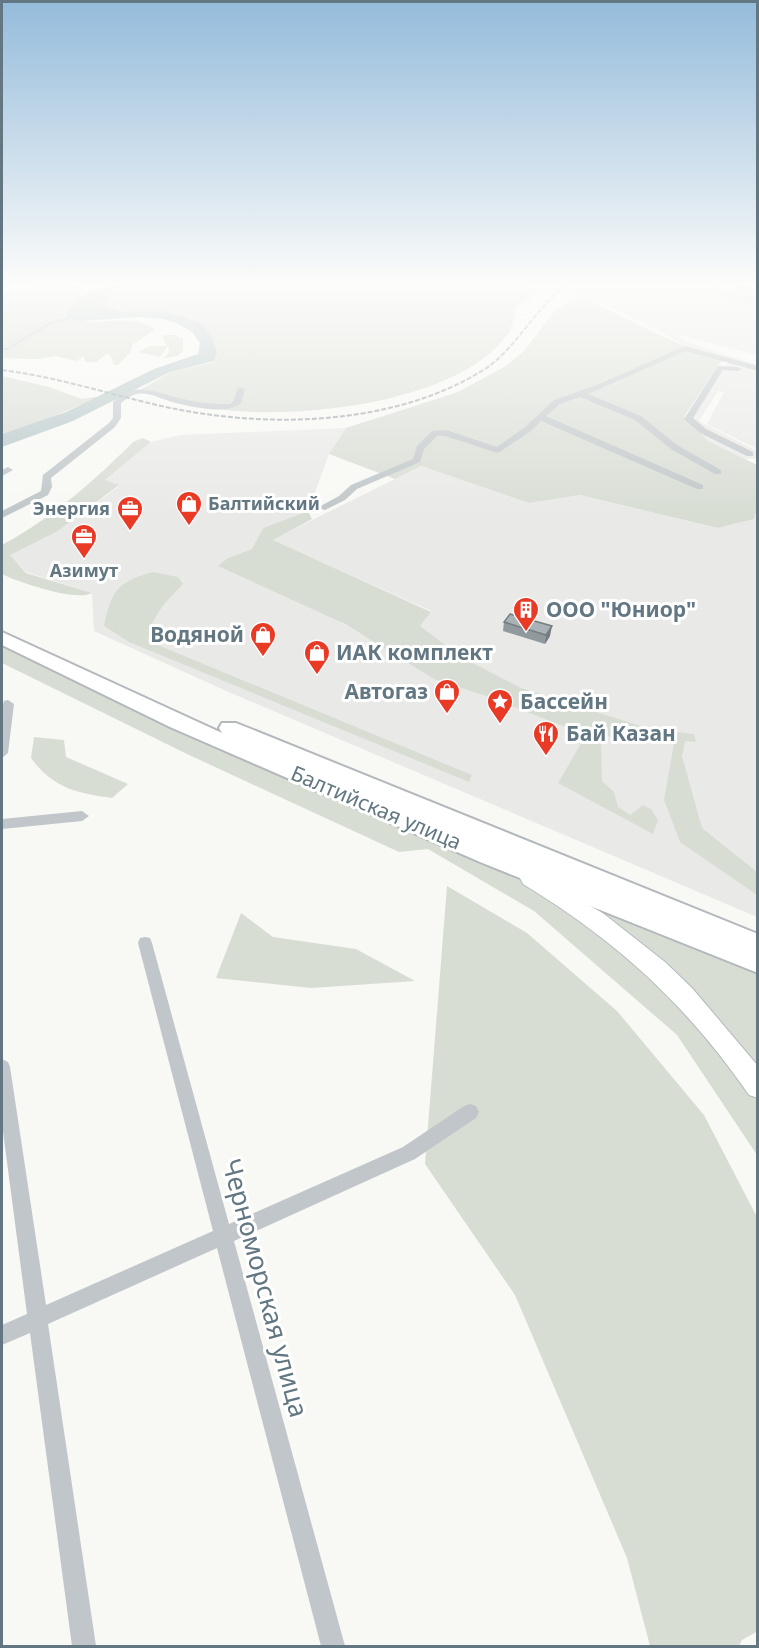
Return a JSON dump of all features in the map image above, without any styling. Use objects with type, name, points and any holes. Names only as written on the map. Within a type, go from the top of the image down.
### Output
[{"type":"main road","name":"Балтийская улица","points":[[2,622],[188,711],[758,945]]},
{"type":"main road","name":"Балтийская улица","points":[[2,638],[177,722],[488,856],[758,962]]},
{"type":"main road","points":[[488,856],[560,895],[624,939],[678,987],[712,1024],[758,1087]]},
{"type":"street","points":[[322,508],[342,498],[354,487],[417,460],[420,448],[435,433],[446,433],[498,450],[528,429],[557,402],[600,387],[655,362]]},
{"type":"street","points":[[729,362],[758,371]]},
{"type":"street","points":[[750,454],[703,431],[689,422],[688,417],[721,368],[758,371]]},
{"type":"street","points":[[2,515],[45,493],[46,477],[108,429],[117,418],[117,402],[124,396],[148,391],[178,401],[231,406],[237,403],[241,389]]},
{"type":"street","points":[[578,393],[638,418],[674,447],[718,472]]},
{"type":"street","points":[[540,417],[700,487]]},
{"type":"street","points":[[2,753],[9,704]]},
{"type":"street","points":[[2,824],[82,816]]},
{"type":"street","name":"Черноморская улица","points":[[145,943],[333,1647]]},
{"type":"street","points":[[2,1067],[84,1647]]},
{"type":"street","points":[[2,1335],[409,1153],[470,1112]]},
{"type":"shaded area","points":[[175,362],[210,362],[170,372],[73,421],[2,447],[2,434],[66,412],[154,369]]},
{"type":"shaded area","points":[[214,362],[478,362],[446,380],[407,394],[323,409],[282,412],[210,408],[140,390],[171,372]]},
{"type":"shaded area","points":[[511,362],[721,362],[684,417],[708,441],[757,465],[757,508],[754,519],[718,528],[580,495],[529,503],[421,466],[395,479],[329,454],[346,428],[458,392]]},
{"type":"shaded area","points":[[728,362],[748,362],[757,365],[757,449],[707,424],[724,392],[718,391],[699,421],[757,451],[757,458],[745,459],[708,441],[696,430],[701,428],[691,420]]},
{"type":"shaded area","points":[[2,376],[49,387],[82,399],[101,396],[40,422],[2,434]]},
{"type":"shaded area","points":[[346,428],[329,454],[308,511],[263,528],[252,549],[228,558],[398,655],[431,611],[272,540],[421,466],[529,503],[580,495],[718,528],[754,519],[757,508],[757,917],[224,690],[94,631],[92,593],[26,572],[9,555],[58,531],[119,486],[104,481],[151,442],[180,435]]},
{"type":"shaded area","points":[[143,438],[151,442],[105,480],[119,485],[58,531],[10,555],[26,573],[92,593],[74,595],[61,593],[20,582],[2,574],[2,545],[55,511],[103,471],[133,442]]},
{"type":"shaded area","points":[[308,511],[312,519],[273,540],[431,612],[420,626],[461,657],[521,688],[653,730],[669,740],[601,736],[602,781],[614,792],[618,807],[630,815],[643,805],[651,809],[658,820],[653,834],[558,783],[586,735],[486,696],[434,679],[345,624],[218,566],[228,558],[252,549],[263,528]]},
{"type":"shaded area","points":[[153,572],[178,577],[183,584],[156,616],[148,641],[472,775],[469,782],[129,642],[104,626],[110,604],[118,589],[131,580]]},
{"type":"shaded area","points":[[2,642],[171,726],[476,855],[553,893],[618,937],[757,1096],[757,1155],[677,1035],[534,911],[428,849],[399,852],[187,754],[2,663]]},
{"type":"shaded area","points":[[676,732],[694,734],[696,742],[685,741],[682,756],[702,828],[757,872],[757,895],[680,842],[664,800]]},
{"type":"shaded area","points":[[34,737],[64,740],[66,757],[128,784],[112,798],[76,791],[57,783],[31,758]]},
{"type":"shaded area","points":[[447,886],[527,933],[617,1011],[704,1115],[757,1217],[758,1631],[742,1640],[739,1646],[650,1646],[627,1558],[515,1295],[425,1164]]},
{"type":"shaded area","points":[[571,892],[635,924],[757,972],[757,1072],[666,965],[624,930]]},
{"type":"shaded area","points":[[241,913],[273,937],[356,949],[415,981],[311,988],[216,978]]},
{"type":"building","points":[[510,614],[552,626],[546,635],[504,622]]},
{"type":"railway","points":[[2,370],[44,377],[166,407],[205,414],[288,420],[330,418],[371,412],[411,402],[450,388],[494,362]]},
{"type":"place","name":"Балтийский","points":[[189,527]]},
{"type":"place","name":"Энергия","points":[[130,532]]},
{"type":"place","name":"Азимут","points":[[84,560]]},
{"type":"place","name":"ООО \"Юниор\"","points":[[526,633]]},
{"type":"place","name":"Водяной","points":[[263,658]]},
{"type":"place","name":"ИАК комплект","points":[[317,676]]},
{"type":"place","name":"Автогаз","points":[[447,715]]},
{"type":"place","name":"Бассейн","points":[[500,725]]},
{"type":"place","name":"Бай Казан","points":[[546,757]]}]
